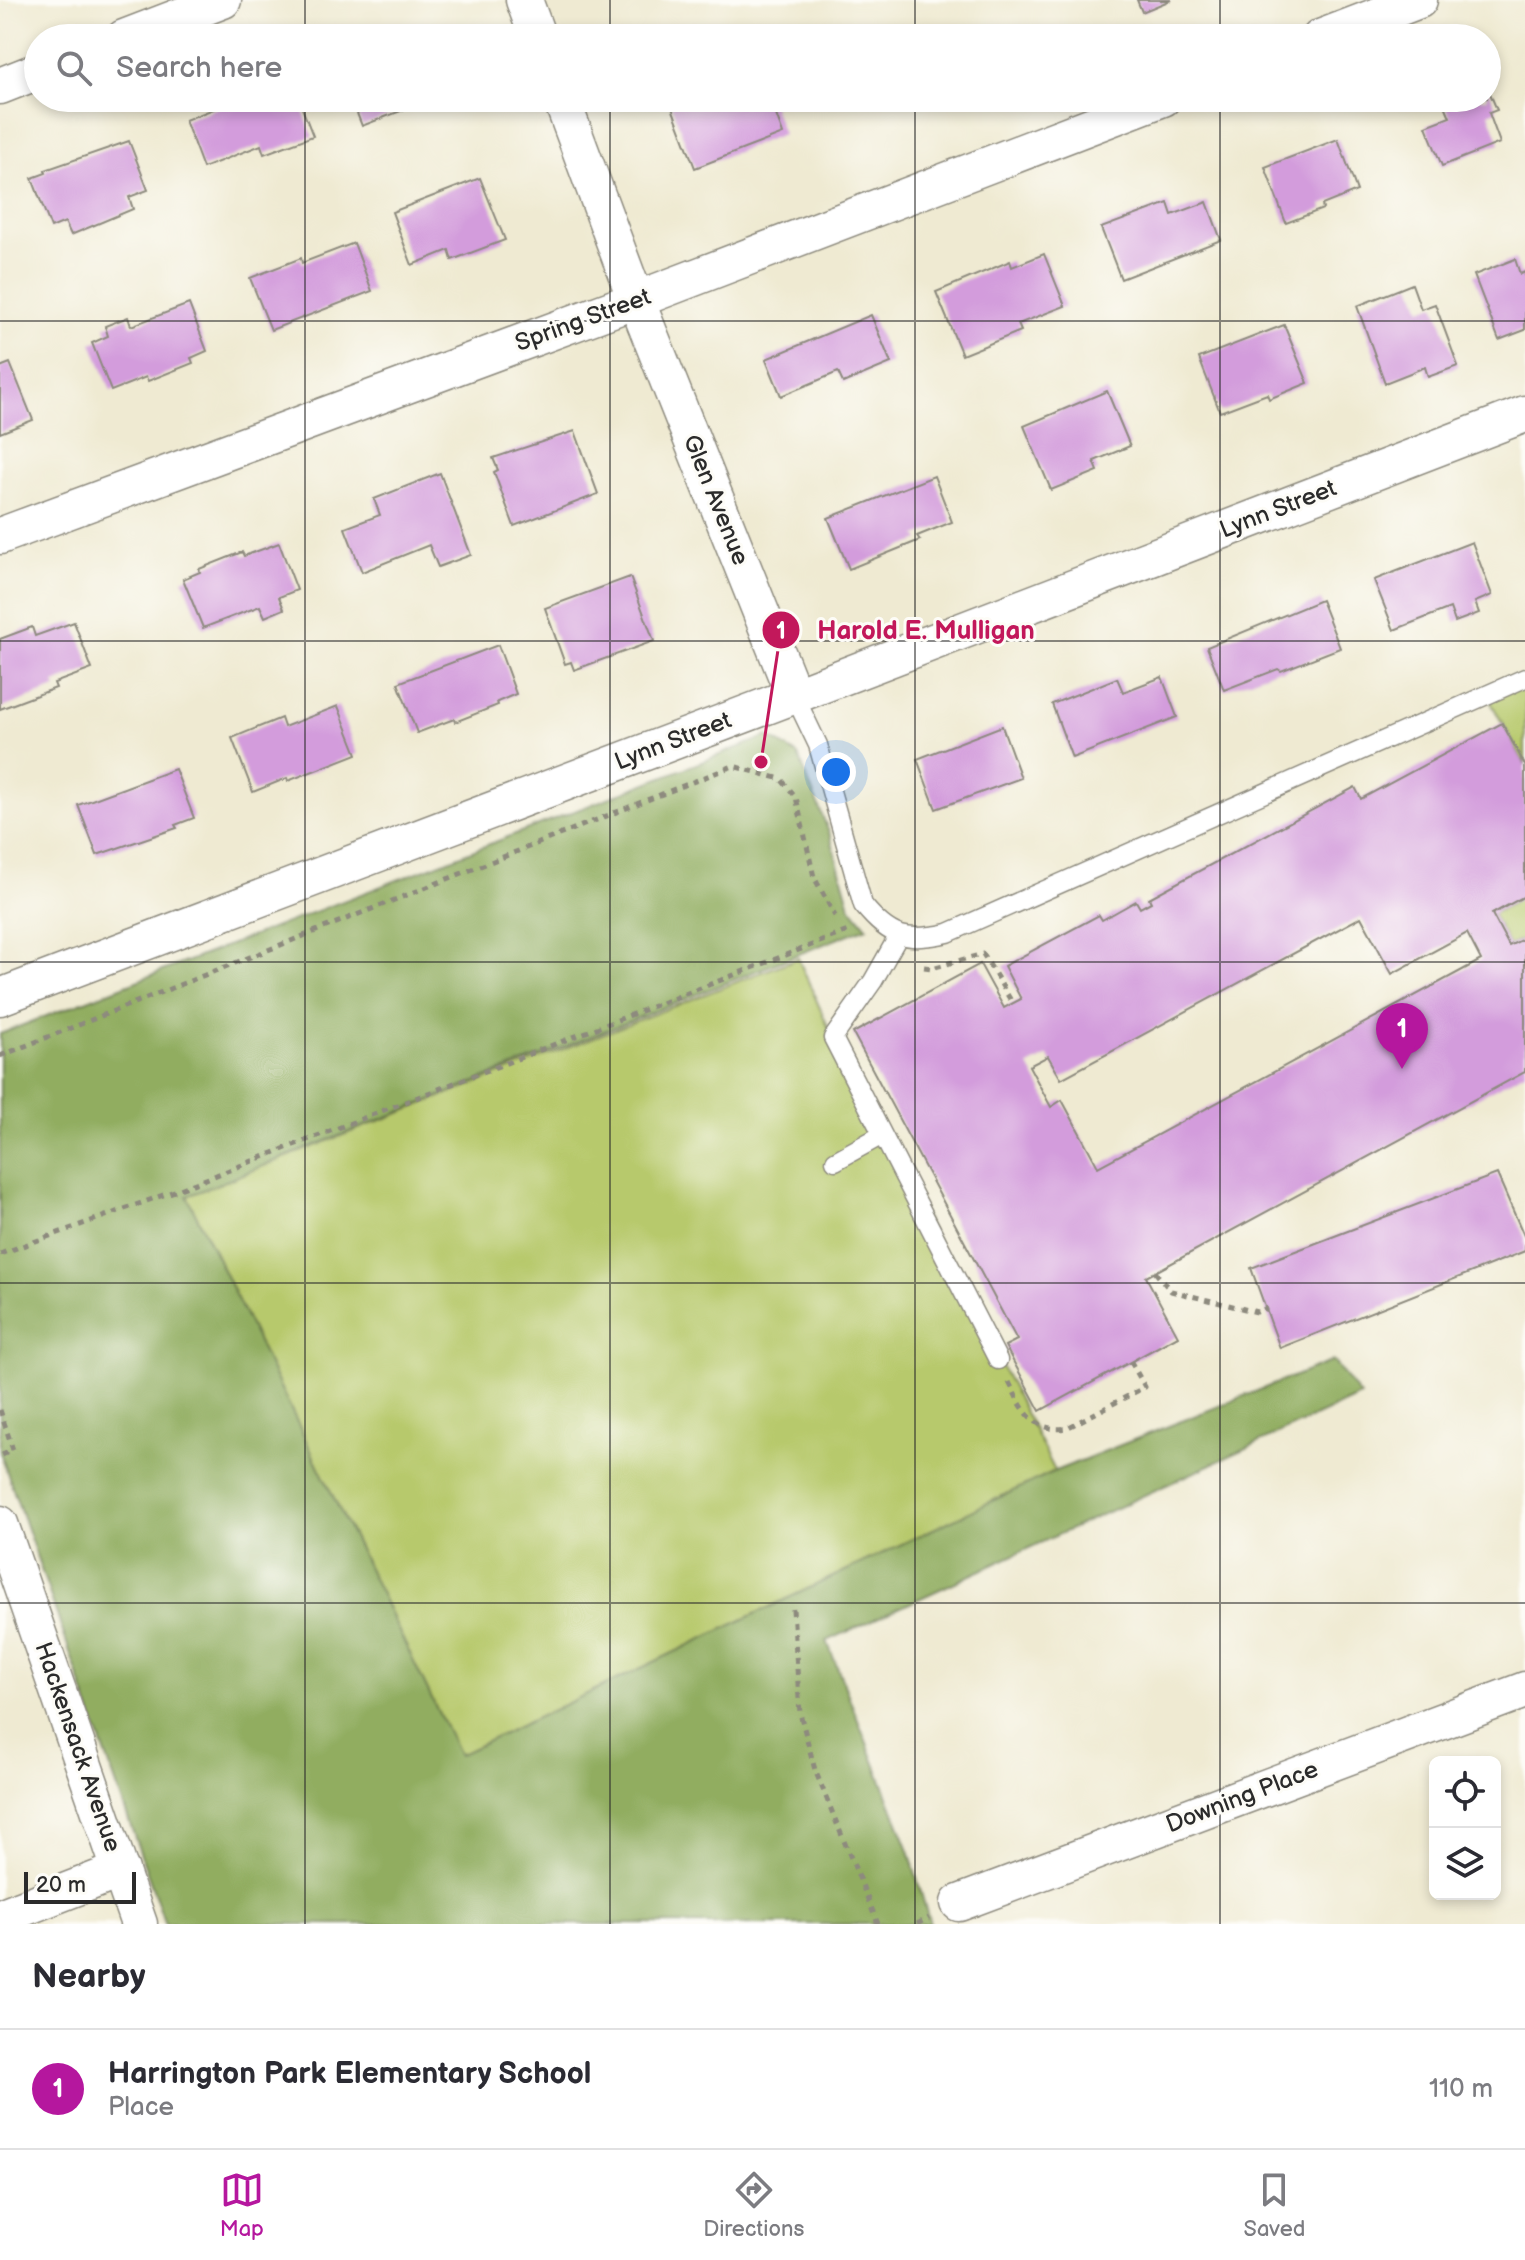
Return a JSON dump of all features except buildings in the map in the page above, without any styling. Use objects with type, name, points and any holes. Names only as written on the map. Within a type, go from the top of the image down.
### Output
[{"type":"street","points":[[160,24],[223,0]]},
{"type":"street","points":[[524,0],[533,24]]},
{"type":"street","points":[[1356,24],[1419,0]]},
{"type":"street","points":[[0,86],[24,77]]},
{"type":"street","name":"Glen Avenue","points":[[566,112],[636,300],[794,695]]},
{"type":"street","name":"Spring Street","points":[[0,536],[636,300],[1126,112]]},
{"type":"street","name":"Lynn Street","points":[[0,997],[1525,414]]},
{"type":"street","name":"Hackensack Avenue","points":[[0,1524],[139,1924]]},
{"type":"street","name":"Downing Place","points":[[959,1903],[1525,1690]]},
{"type":"street","points":[[0,1917],[121,1870]]},
{"type":"lane","points":[[998,1360],[833,1038],[873,981],[899,935],[923,938],[948,933],[1525,678]]},
{"type":"lane","name":"Glen Avenue","points":[[794,695],[818,745],[863,905],[880,925],[899,935]]},
{"type":"lane","points":[[835,1161],[882,1135]]},
{"type":"path","points":[[0,1056],[733,766],[781,779],[796,797],[814,877],[834,916],[868,948],[906,965],[932,968],[983,954],[1013,1004]]},
{"type":"path","points":[[0,1254],[180,1189],[848,931]]},
{"type":"path","points":[[1155,1272],[1171,1291],[1257,1312],[1267,1308]]},
{"type":"path","points":[[998,1360],[1026,1415],[1053,1430],[1087,1420],[1145,1387],[1131,1362]]},
{"type":"path","points":[[0,1410],[13,1450],[0,1456]]},
{"type":"path","points":[[793,1609],[800,1713],[815,1770],[878,1924]]},
{"type":"green space","points":[[1525,678],[1525,765],[1487,695]]},
{"type":"green space","points":[[768,736],[798,755],[830,835],[850,906],[867,927],[187,1196],[459,1755],[1055,1471],[1333,1361],[1360,1396],[827,1641],[909,1850],[930,1924],[165,1924],[0,1452],[0,1034]]},
{"type":"green space","points":[[1525,896],[1525,938],[1509,946],[1492,914]]},
{"type":"green space","points":[[798,958],[833,1038],[1055,1471],[459,1755],[187,1196]]},
{"type":"place","name":"Harold E. Mulligan","points":[[761,762]]},
{"type":"place","name":"Harrington Park Elementary School","points":[[1402,1069]]}]
